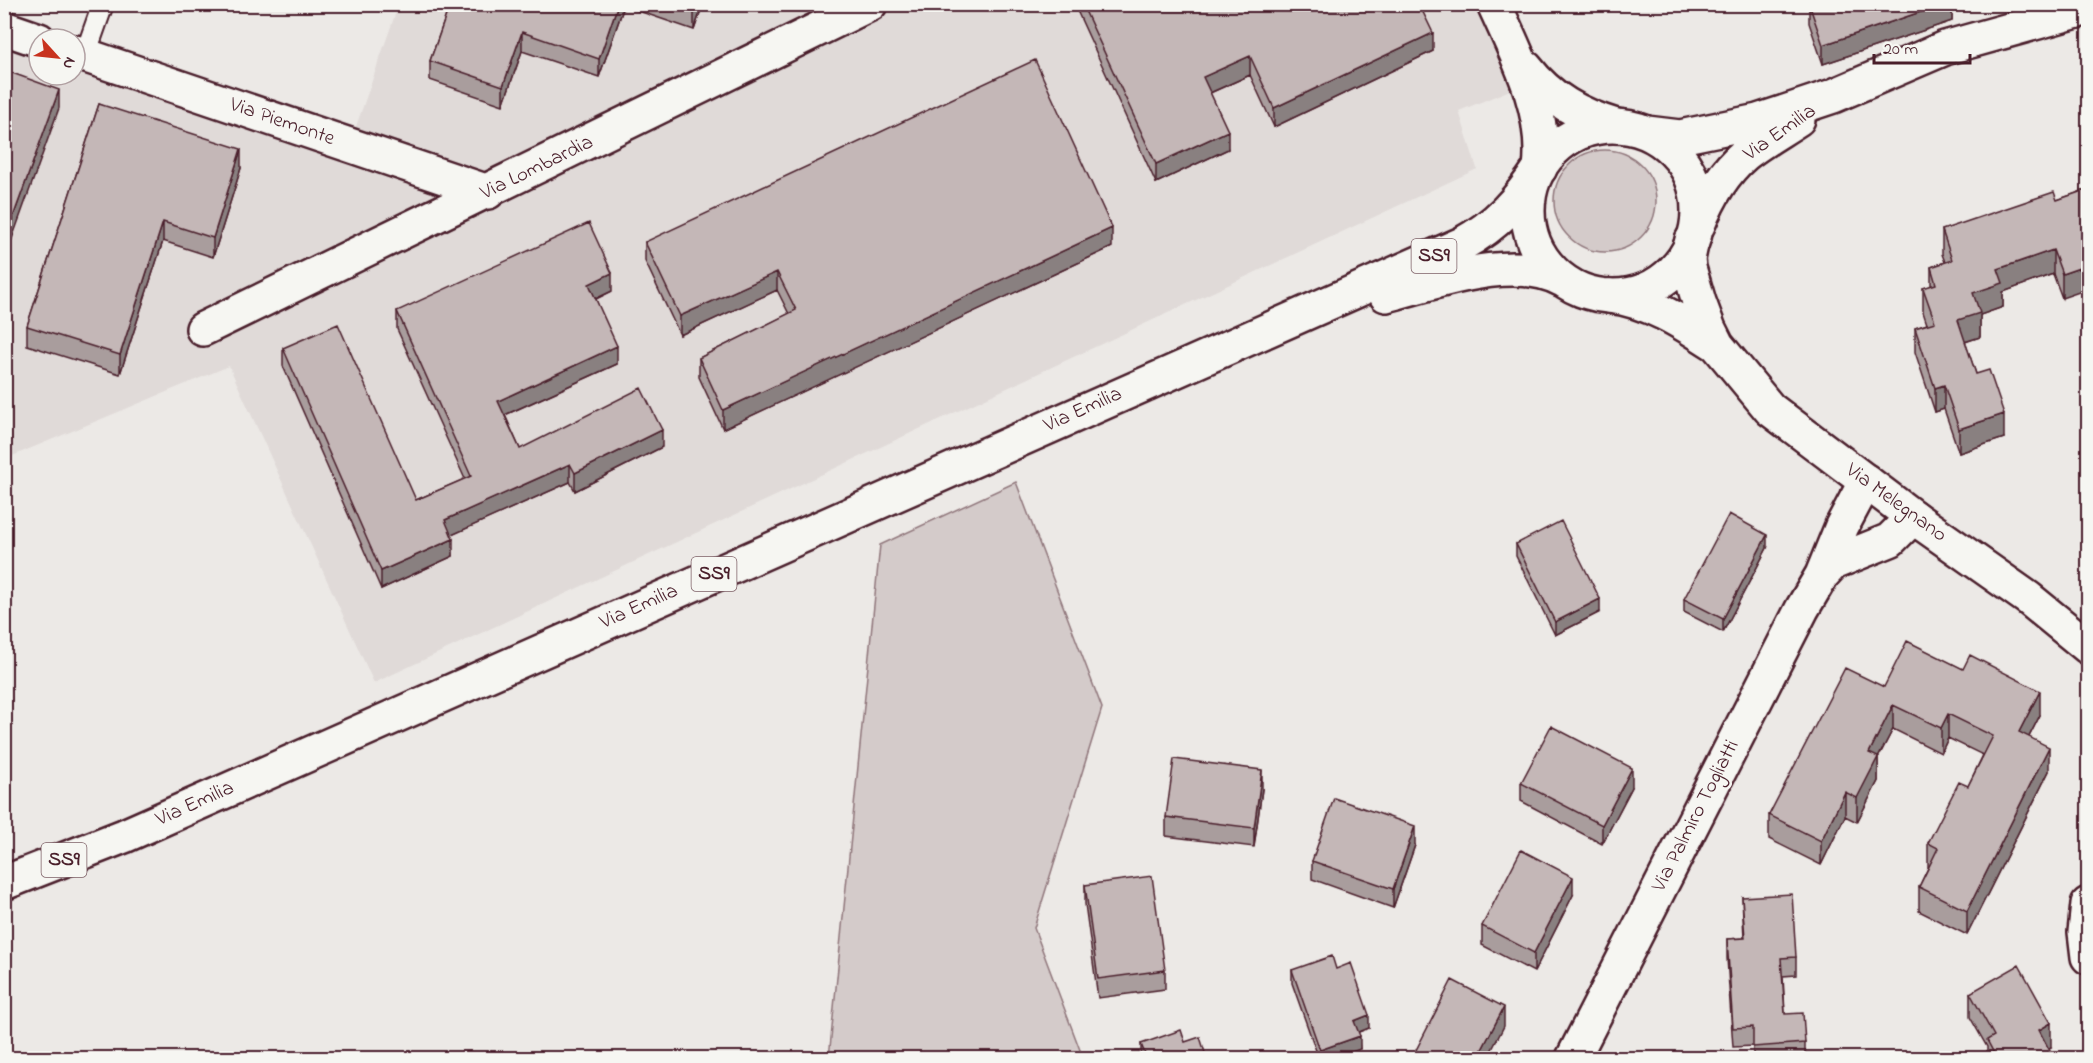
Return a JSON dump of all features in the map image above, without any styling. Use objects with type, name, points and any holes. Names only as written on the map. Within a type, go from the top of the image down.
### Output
[{"type":"main road","name":"Via Lombardia","points":[[203,329],[870,4]]},
{"type":"main road","points":[[1494,4],[1521,62],[1532,97],[1542,136],[1543,149],[1540,168]]},
{"type":"main road","name":"Via Emilia","points":[[1629,129],[1670,137],[1694,136],[1758,121],[1833,96],[1945,48],[2088,8]]},
{"type":"main road","points":[[4,28],[27,36]]},
{"type":"main road","name":"Via Piemonte","points":[[87,56],[488,192]]},
{"type":"main road","points":[[1521,62],[1538,84],[1553,97],[1589,118],[1629,129],[1659,139],[1670,148],[1688,172],[1696,193],[1698,206],[1693,238],[1682,260],[1663,279],[1635,292],[1609,296],[1587,292],[1556,274],[1544,260],[1535,244],[1529,226],[1528,203],[1531,188],[1540,168],[1557,147],[1572,136],[1589,129],[1629,129]]},
{"type":"main road","name":"Via Emilia","points":[[1693,238],[1714,193],[1744,156],[1833,96]]},
{"type":"main road","name":"Via Emilia","points":[[4,883],[124,836],[1305,314],[1474,237],[1504,214],[1540,168]]},
{"type":"main road","name":"Via Melegnano","points":[[1693,238],[1688,259],[1689,268],[1699,302],[1717,345],[1770,409],[1913,517],[1990,570],[2088,647]]},
{"type":"main road","name":"Via Emilia","points":[[1305,314],[1482,271],[1533,269],[1568,283]]},
{"type":"main road","name":"Via Melegnano","points":[[1609,296],[1629,299],[1645,305],[1681,322],[1717,345]]},
{"type":"main road","name":"Via Palmiro Togliatti","points":[[1584,1052],[1802,609],[1822,575],[1842,526],[1866,481]]},
{"type":"main road","name":"Via Palmiro Togliatti","points":[[1822,575],[1833,563],[1890,540],[1913,517]]},
{"type":"main road","points":[[2088,904],[2085,932],[2088,957]]},
{"type":"lane","points":[[87,39],[103,4]]},
{"type":"shaded area","points":[[376,4],[1478,5],[1515,88],[1459,111],[1477,169],[374,683],[229,366],[5,459],[5,21],[27,28],[27,87],[87,87],[87,49],[352,138],[396,12]]},
{"type":"shaded area","points":[[1605,150],[1624,154],[1641,165],[1652,182],[1656,201],[1652,220],[1641,237],[1624,248],[1605,252],[1586,248],[1569,237],[1558,220],[1554,201],[1558,182],[1569,165],[1586,154]]},
{"type":"shaded area","points":[[1016,482],[1102,708],[1034,928],[1083,1058],[829,1058],[880,545]]},
{"type":"building","points":[[450,4],[618,4],[599,59],[522,32],[503,86],[430,61]]},
{"type":"building","points":[[674,4],[696,4],[694,11]]},
{"type":"building","points":[[1082,4],[1419,4],[1433,33],[1274,108],[1250,56],[1203,77],[1228,131],[1156,164]]},
{"type":"building","points":[[1809,4],[1944,4],[1823,45]]},
{"type":"building","points":[[1035,60],[1112,228],[723,410],[699,358],[796,310],[777,272],[680,316],[645,242]]},
{"type":"building","points":[[4,70],[27,78],[27,87],[51,87],[59,90],[4,242]]},
{"type":"building","points":[[99,104],[241,149],[213,238],[163,222],[120,355],[27,326]]},
{"type":"building","points":[[2088,189],[2088,265],[2062,274],[2053,250],[1998,269],[2003,283],[1973,293],[1980,313],[1958,320],[1976,374],[1989,370],[2004,414],[1959,429],[1944,385],[1935,388],[1915,328],[1935,322],[1923,288],[1936,284],[1931,267],[1952,260],[1942,230],[2054,192],[2057,200]]},
{"type":"building","points":[[589,223],[612,273],[589,284],[617,346],[498,401],[520,449],[641,388],[662,430],[575,473],[570,464],[445,520],[453,539],[381,571],[283,348],[338,324],[416,500],[471,476],[397,311]]},
{"type":"building","points":[[1729,514],[1767,535],[1723,619],[1684,599]]},
{"type":"building","points":[[1561,521],[1600,599],[1555,622],[1516,544]]},
{"type":"building","points":[[1907,641],[1963,669],[1970,655],[2040,691],[2019,732],[2049,747],[1967,911],[1919,887],[1938,848],[1928,843],[1959,782],[1968,786],[1993,736],[1948,714],[1941,728],[1893,705],[1869,753],[1878,757],[1857,798],[1845,792],[1821,841],[1769,815],[1845,668],[1884,687]]},
{"type":"building","points":[[1551,726],[1632,768],[1602,825],[1521,783]]},
{"type":"building","points":[[1174,759],[1262,770],[1254,828],[1166,817]]},
{"type":"building","points":[[1334,798],[1415,826],[1393,889],[1312,861]]},
{"type":"building","points":[[1521,850],[1573,877],[1534,953],[1482,926]]},
{"type":"building","points":[[1152,876],[1165,970],[1098,979],[1085,885]]},
{"type":"building","points":[[1792,894],[1796,957],[1781,958],[1785,1014],[1803,1013],[1805,1043],[1753,1047],[1753,1027],[1733,1028],[1727,939],[1745,938],[1742,897]]},
{"type":"building","points":[[1332,956],[1336,969],[1351,963],[1369,1015],[1354,1021],[1360,1036],[1320,1050],[1292,970]]},
{"type":"building","points":[[2019,965],[2051,1023],[2039,1030],[2054,1059],[1997,1059],[1987,1040],[1994,1036],[1970,993]]},
{"type":"building","points":[[1452,980],[1504,1007],[1477,1059],[1418,1059],[1413,1056]]},
{"type":"building","points":[[1181,1030],[1185,1042],[1200,1037],[1207,1059],[1147,1059],[1141,1044]]}]
